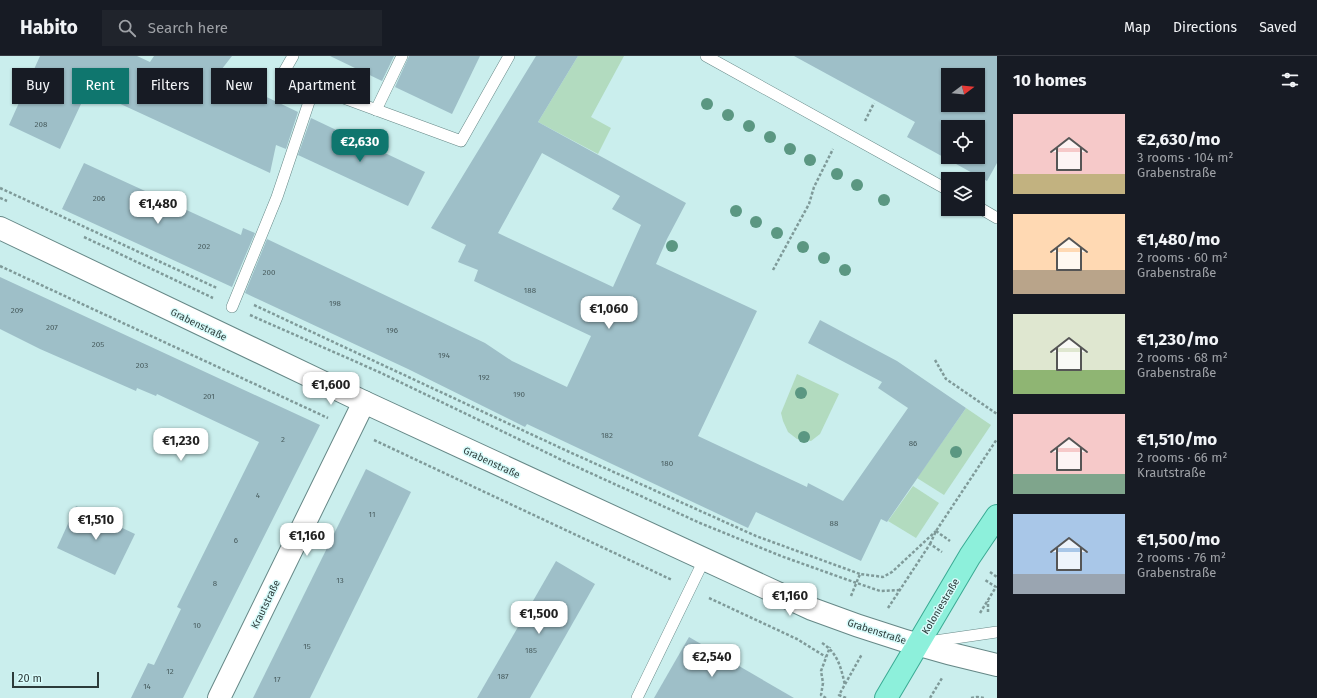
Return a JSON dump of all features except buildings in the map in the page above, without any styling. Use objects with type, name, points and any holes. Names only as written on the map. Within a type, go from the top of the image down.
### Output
[{"type":"main road","name":"Koloniestraße","points":[[886,698],[970,556],[997,516]]},
{"type":"street","name":"Grabenstraße","points":[[0,228],[364,402],[812,609],[841,620],[955,656],[997,665]]},
{"type":"street","name":"Krautstraße","points":[[219,698],[364,402]]},
{"type":"lane","points":[[287,68],[293,56]]},
{"type":"lane","points":[[376,110],[402,56]]},
{"type":"lane","points":[[360,104],[461,141],[509,56]]},
{"type":"lane","points":[[706,56],[941,186]]},
{"type":"lane","points":[[232,307],[277,197],[308,104]]},
{"type":"lane","points":[[985,211],[997,218]]},
{"type":"lane","points":[[638,698],[704,560]]},
{"type":"lane","points":[[918,644],[997,632]]},
{"type":"path","points":[[773,270],[806,209],[814,187],[842,131],[865,121],[874,103]]},
{"type":"path","points":[[0,188],[221,290]]},
{"type":"path","points":[[0,198],[7,202]]},
{"type":"path","points":[[77,234],[232,307],[379,372],[560,459],[700,523],[781,556],[880,591],[900,590]]},
{"type":"path","points":[[0,266],[351,428],[797,640],[826,657]]},
{"type":"path","points":[[250,303],[565,450],[756,536],[860,574]]},
{"type":"path","points":[[935,360],[946,380],[997,414]]},
{"type":"path","points":[[930,544],[936,531],[997,439]]},
{"type":"path","points":[[817,698],[821,695]]},
{"type":"path","points":[[971,698],[984,698]]},
{"type":"green space","points":[[578,56],[624,56],[591,117],[611,128],[598,154],[538,122]]},
{"type":"green space","points":[[797,374],[839,394],[820,434],[811,441],[797,439],[788,432],[781,413]]},
{"type":"green space","points":[[966,408],[991,425],[944,495],[917,478]]},
{"type":"green space","points":[[913,486],[939,503],[916,538],[888,521]]}]
